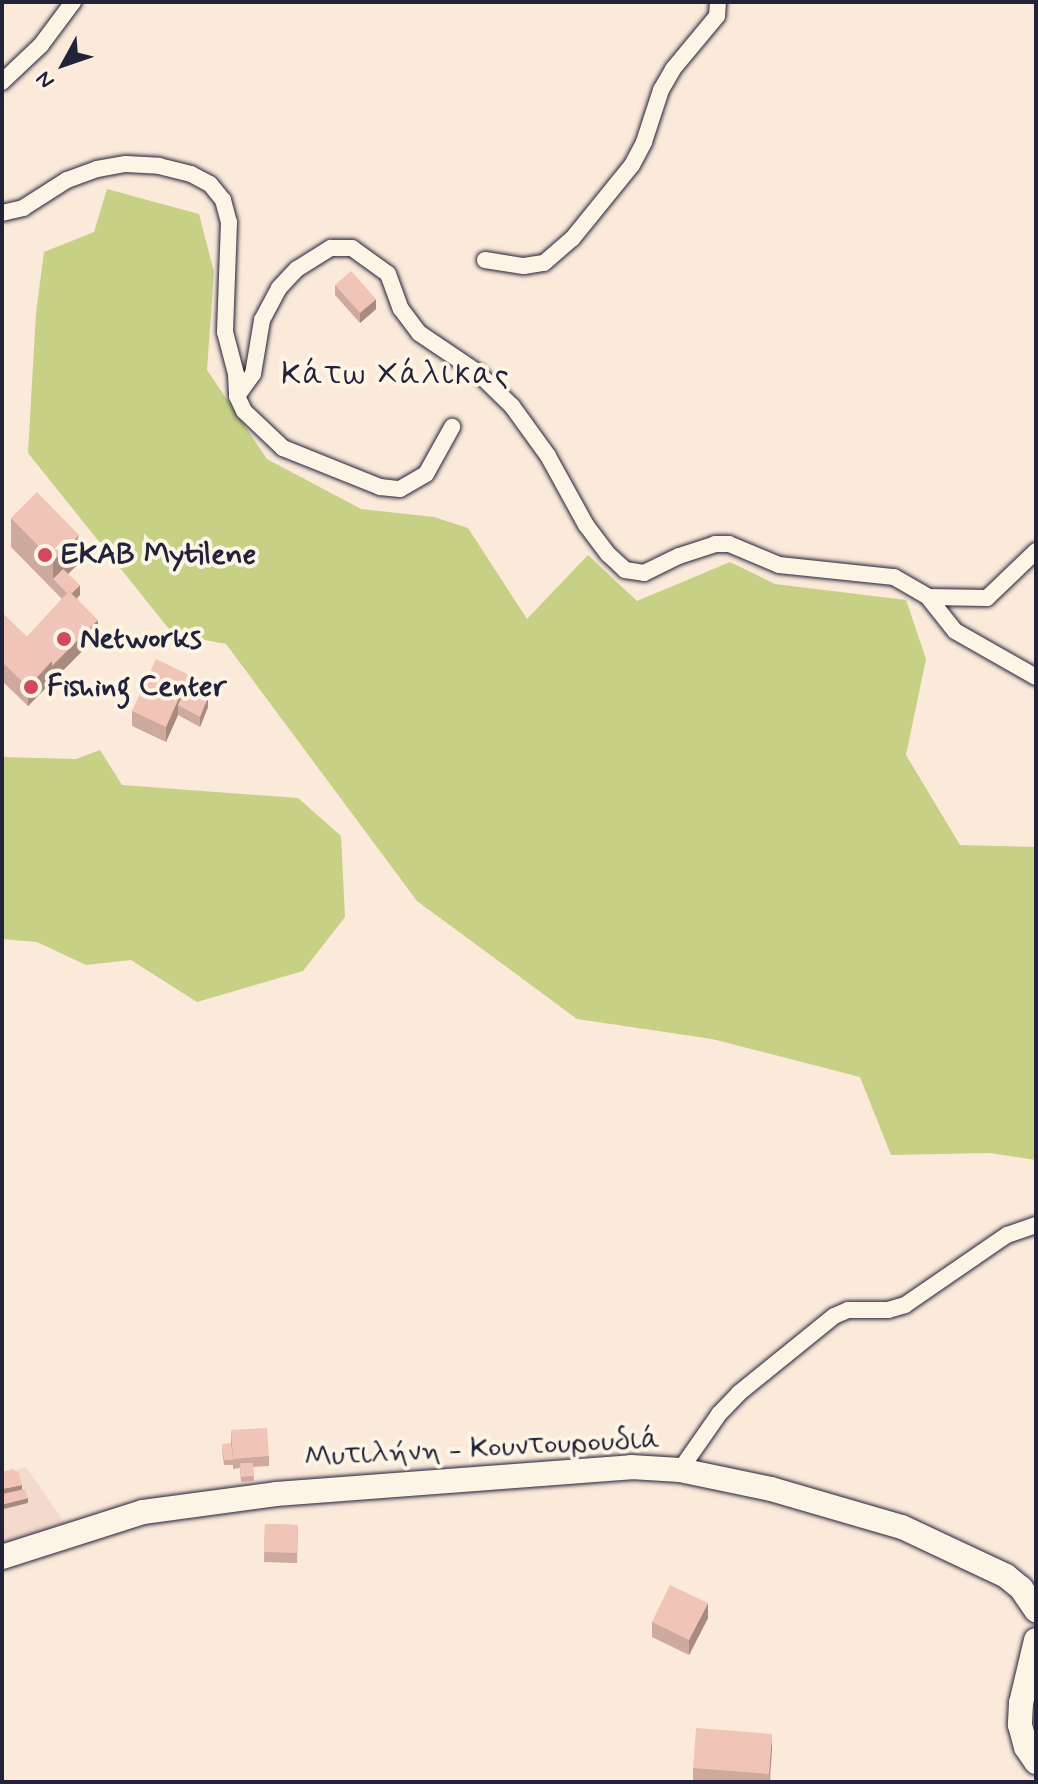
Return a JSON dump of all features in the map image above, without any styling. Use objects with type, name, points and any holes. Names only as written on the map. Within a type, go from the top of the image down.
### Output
[{"type":"main road","name":"Μυτιλήνη - Κουντουρουδιά","points":[[2,1557],[143,1512],[276,1494],[529,1472],[631,1467],[680,1470],[771,1489],[902,1527],[1006,1576],[1021,1588],[1036,1610]]},
{"type":"main road","points":[[1036,1640],[1021,1703],[1020,1725],[1026,1747],[1036,1762]]},
{"type":"street","points":[[2,82],[41,45],[73,2]]},
{"type":"street","points":[[485,260],[524,266],[544,263],[572,239],[632,165],[644,142],[661,90],[673,69],[717,16],[718,2]]},
{"type":"street","points":[[2,213],[23,208],[77,176],[126,164],[159,166],[191,174],[210,184],[223,200],[229,222],[225,332],[236,374],[237,396],[244,411],[283,448],[380,487],[400,489],[426,474],[452,427]]},
{"type":"street","points":[[237,396],[253,374],[262,320],[279,288],[297,269],[331,248],[352,248],[388,274],[401,309],[419,333],[477,372],[519,414],[548,456],[586,525],[625,570],[644,573],[691,552],[715,544],[729,544],[779,565],[894,577],[928,597],[955,631],[1036,677]]},
{"type":"street","points":[[928,597],[987,598],[1036,551]]},
{"type":"street","points":[[680,1470],[719,1414],[739,1393],[834,1316],[848,1310],[888,1310],[905,1305],[1007,1235],[1036,1225]]},
{"type":"shaded area","points":[[26,1467],[65,1523],[2,1543],[2,1474]]},
{"type":"green space","points":[[107,189],[199,214],[214,272],[207,370],[267,459],[361,509],[434,517],[468,528],[527,619],[588,555],[637,601],[730,562],[775,584],[906,600],[926,659],[906,755],[960,845],[1036,847],[1036,1160],[990,1153],[891,1155],[860,1077],[712,1039],[577,1019],[417,901],[226,644],[173,634],[28,453],[36,313],[44,252],[94,232]]},
{"type":"green space","points":[[100,750],[122,785],[298,798],[341,836],[345,917],[303,971],[197,1002],[131,960],[86,965],[37,942],[2,939],[2,757],[76,759]]},
{"type":"building","points":[[351,271],[376,299],[360,313],[335,285]]},
{"type":"building","points":[[37,492],[79,535],[53,561],[11,518]]},
{"type":"building","points":[[63,569],[80,585],[72,593],[67,593],[53,579]]},
{"type":"building","points":[[69,591],[98,620],[52,666],[52,661],[27,637]]},
{"type":"building","points":[[2,613],[52,661],[28,687],[2,662]]},
{"type":"building","points":[[156,659],[189,675],[166,727],[132,711]]},
{"type":"building","points":[[187,686],[208,697],[200,717],[178,705]]},
{"type":"building","points":[[267,1428],[269,1456],[233,1459],[231,1430]]},
{"type":"building","points":[[231,1443],[233,1460],[224,1460],[222,1444]]},
{"type":"building","points":[[240,1463],[253,1463],[254,1476],[241,1477]]},
{"type":"building","points":[[18,1471],[22,1485],[2,1489],[2,1474]]},
{"type":"building","points":[[25,1489],[28,1498],[4,1504],[2,1494]]},
{"type":"building","points":[[265,1524],[298,1525],[297,1553],[264,1552]]},
{"type":"building","points":[[670,1585],[708,1603],[689,1640],[652,1622]]},
{"type":"building","points":[[696,1728],[772,1734],[769,1774],[693,1768]]},
{"type":"place","name":"ΕΚΑΒ Mytilene","points":[[45,555]]},
{"type":"place","name":"Networks","points":[[64,639]]},
{"type":"place","name":"Fishing Center","points":[[31,687]]},
{"type":"district","name":"Κάτω Χάλικας","points":[[396,375]]}]
